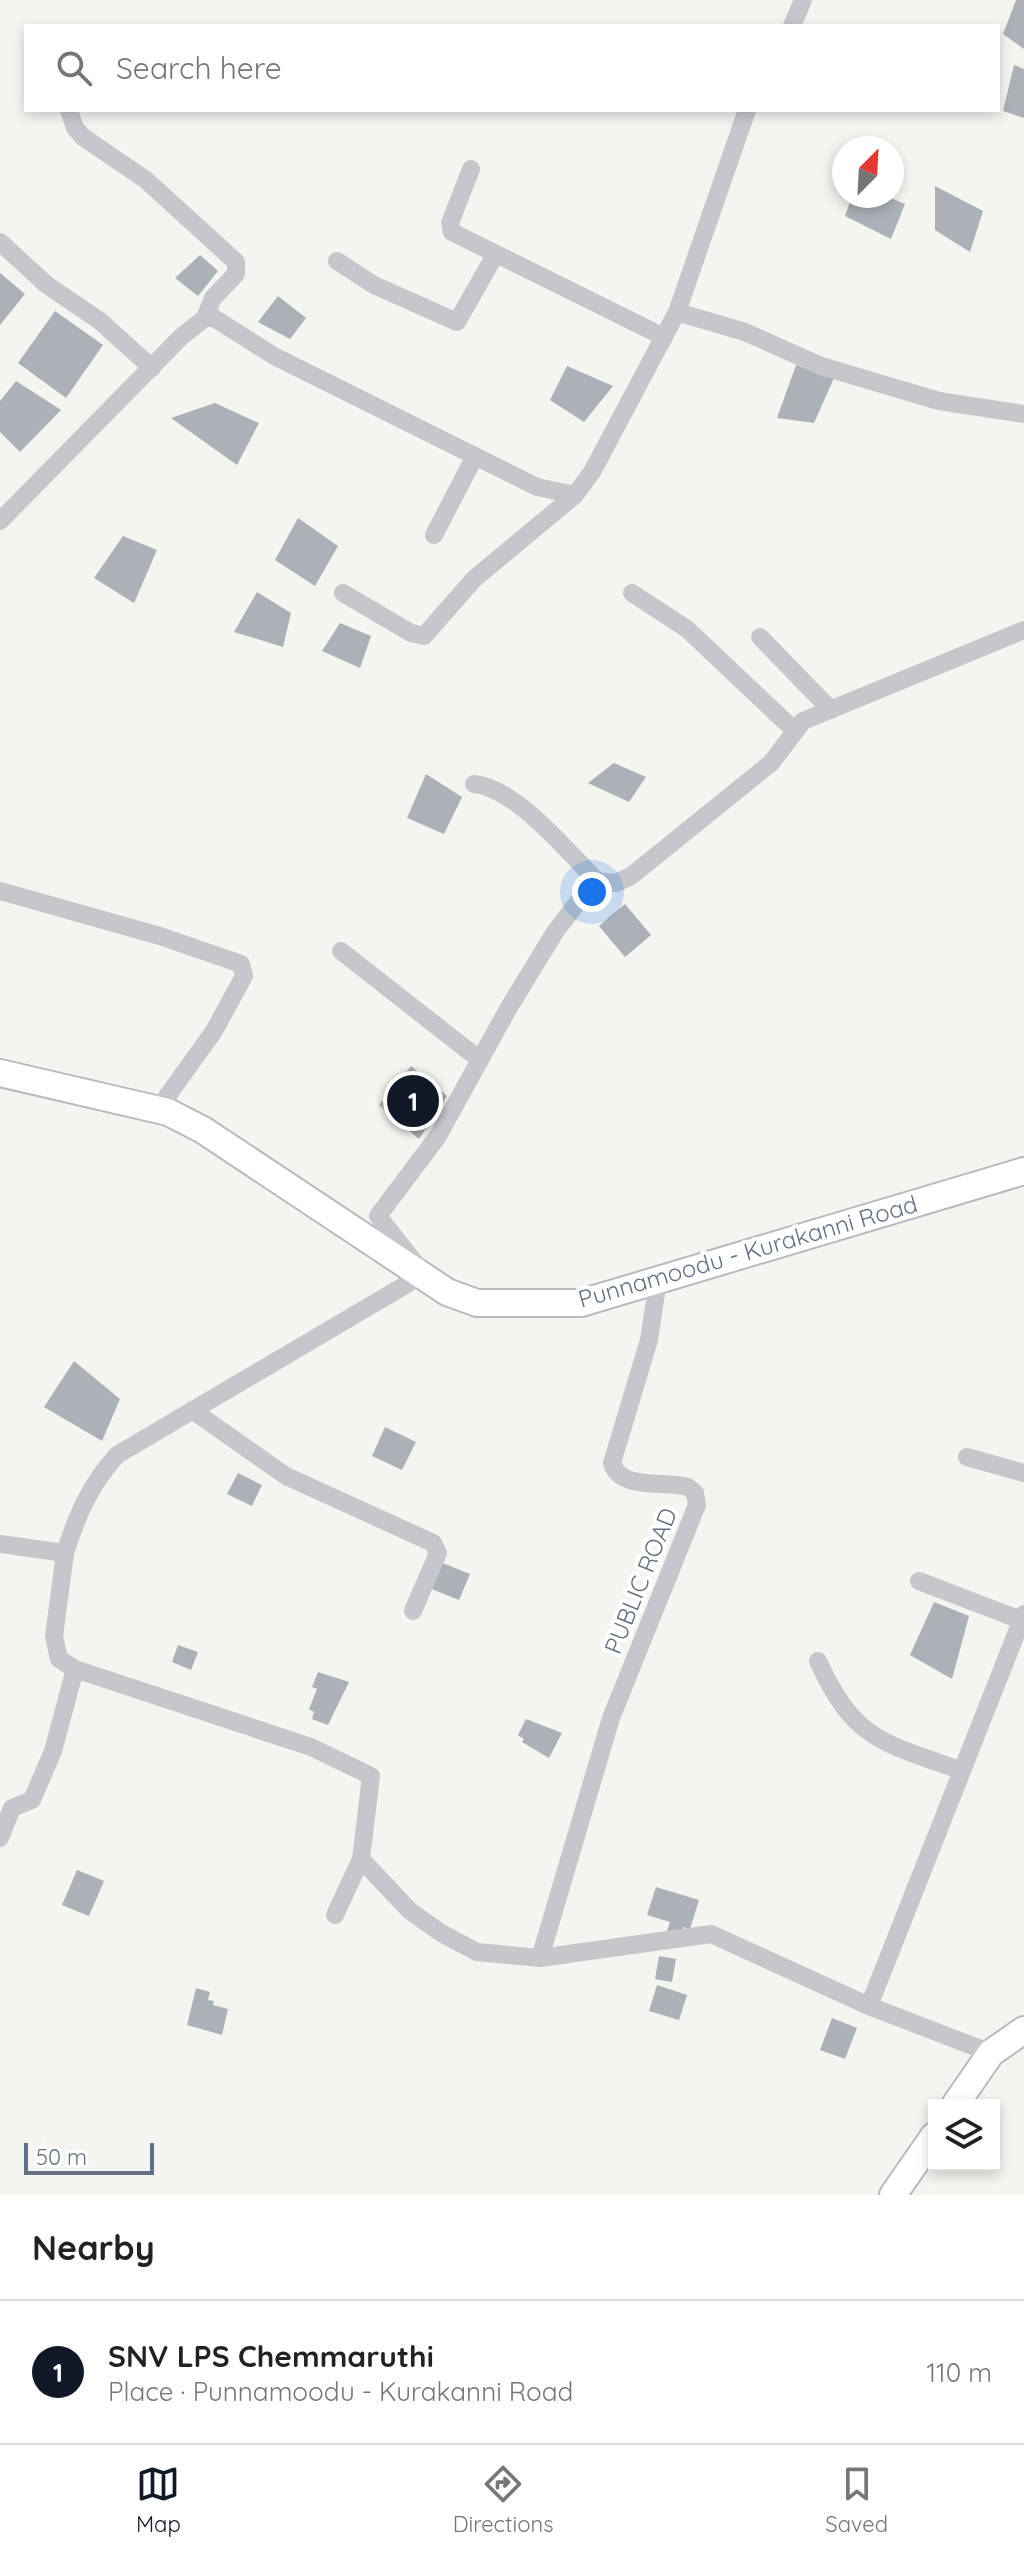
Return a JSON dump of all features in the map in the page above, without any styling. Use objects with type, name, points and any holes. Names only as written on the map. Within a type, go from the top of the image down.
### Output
[{"type":"main road","name":"Punnamoodu - Kurakanni Road","points":[[0,1073],[158,1109],[203,1130],[467,1301],[520,1305],[581,1303],[1024,1171]]},
{"type":"main road","points":[[959,2099],[991,2053],[1024,2030]]},
{"type":"main road","points":[[893,2195],[928,2145]]},
{"type":"street","points":[[793,24],[803,0]]},
{"type":"street","points":[[0,521],[181,337],[205,318],[213,298],[236,274],[236,262],[146,180],[83,137],[75,128],[70,112]]},
{"type":"street","points":[[343,593],[411,633],[424,636],[474,579],[575,495],[592,472],[677,312],[746,112]]},
{"type":"street","points":[[471,169],[450,227],[495,255],[664,337]]},
{"type":"street","points":[[0,242],[47,285],[100,321],[152,368]]},
{"type":"street","points":[[337,261],[374,285],[457,322],[495,255]]},
{"type":"street","points":[[677,312],[745,332],[821,366],[939,401],[1024,414]]},
{"type":"street","points":[[205,318],[214,318],[274,356],[537,487],[575,495]]},
{"type":"street","points":[[434,535],[475,456]]},
{"type":"street","points":[[632,593],[687,629],[794,730]]},
{"type":"street","points":[[474,784],[488,786],[525,811],[597,881],[616,883],[654,859],[771,763],[803,721],[1024,630]]},
{"type":"street","points":[[760,637],[831,710]]},
{"type":"street","points":[[335,1915],[361,1859],[371,1776],[311,1747],[75,1669],[59,1659],[54,1636],[65,1553],[77,1514],[96,1479],[117,1455],[424,1274],[378,1216],[438,1136],[555,932],[597,881]]},
{"type":"street","points":[[0,891],[160,936],[241,964],[244,976],[214,1031],[158,1109]]},
{"type":"street","points":[[341,951],[480,1060]]},
{"type":"street","name":"PUBLIC ROAD","points":[[540,1958],[611,1718],[697,1505],[695,1493],[688,1487],[627,1480],[612,1465],[649,1340],[658,1280]]},
{"type":"street","points":[[192,1410],[286,1476],[433,1543],[438,1553],[413,1611]]},
{"type":"street","points":[[967,1457],[1024,1473]]},
{"type":"street","points":[[0,1544],[65,1553]]},
{"type":"street","points":[[869,2006],[960,1770],[1021,1627],[919,1581]]},
{"type":"street","points":[[818,1661],[841,1704],[867,1734],[960,1770]]},
{"type":"street","points":[[0,1838],[12,1808],[32,1800],[53,1751],[75,1669]]},
{"type":"street","points":[[361,1859],[410,1911],[460,1944],[487,1954],[540,1958],[711,1934],[869,2006],[991,2053]]},
{"type":"building","points":[[1016,0],[1024,0],[1024,49],[1003,34]]},
{"type":"building","points":[[1014,65],[1024,69],[1024,118],[1003,111]]},
{"type":"building","points":[[935,186],[983,211],[970,252],[935,230]]},
{"type":"building","points":[[848,208],[903,208],[891,239],[845,216]]},
{"type":"building","points":[[200,255],[218,271],[198,296],[175,278]]},
{"type":"building","points":[[0,273],[25,294],[0,325]]},
{"type":"building","points":[[278,296],[306,318],[290,339],[258,322]]},
{"type":"building","points":[[55,311],[103,345],[66,398],[18,363]]},
{"type":"building","points":[[796,365],[834,378],[814,423],[777,418]]},
{"type":"building","points":[[567,366],[613,386],[584,422],[550,400]]},
{"type":"building","points":[[16,381],[61,410],[20,452],[0,432],[0,401]]},
{"type":"building","points":[[215,403],[259,423],[237,465],[171,418]]},
{"type":"building","points":[[298,518],[338,546],[315,586],[275,560]]},
{"type":"building","points":[[123,536],[157,550],[134,603],[94,578]]},
{"type":"building","points":[[257,592],[291,613],[283,647],[234,632]]},
{"type":"building","points":[[340,623],[371,636],[360,668],[322,651]]},
{"type":"building","points":[[614,763],[646,777],[629,802],[588,783]]},
{"type":"building","points":[[426,774],[462,797],[444,834],[407,818]]},
{"type":"building","points":[[625,904],[651,935],[625,957],[599,926]]},
{"type":"building","points":[[411,1066],[447,1096],[419,1139],[379,1105]]},
{"type":"building","points":[[74,1361],[120,1399],[102,1441],[44,1407]]},
{"type":"building","points":[[385,1427],[416,1442],[402,1470],[372,1456]]},
{"type":"building","points":[[238,1473],[262,1485],[252,1506],[227,1494]]},
{"type":"building","points":[[440,1562],[470,1574],[459,1600],[429,1588]]},
{"type":"building","points":[[934,1602],[969,1616],[952,1679],[910,1655]]},
{"type":"building","points":[[178,1645],[198,1652],[191,1670],[172,1662]]},
{"type":"building","points":[[318,1672],[349,1682],[328,1725],[312,1719],[314,1712],[309,1709],[317,1689],[312,1687]]},
{"type":"building","points":[[526,1719],[562,1733],[549,1758],[522,1742],[524,1739],[518,1735]]},
{"type":"building","points":[[77,1870],[104,1881],[89,1916],[62,1905]]},
{"type":"building","points":[[656,1887],[699,1900],[690,1929],[683,1927],[681,1935],[667,1931],[670,1922],[647,1915]]},
{"type":"building","points":[[659,1956],[676,1959],[672,1982],[655,1979]]},
{"type":"building","points":[[657,1985],[687,1995],[679,2020],[649,2011]]},
{"type":"building","points":[[196,1988],[210,1992],[208,2000],[214,2001],[213,2005],[228,2009],[222,2035],[187,2025]]},
{"type":"building","points":[[832,2018],[857,2028],[845,2059],[820,2050]]},
{"type":"place","name":"SNV LPS Chemmaruthi","points":[[413,1101]]}]
